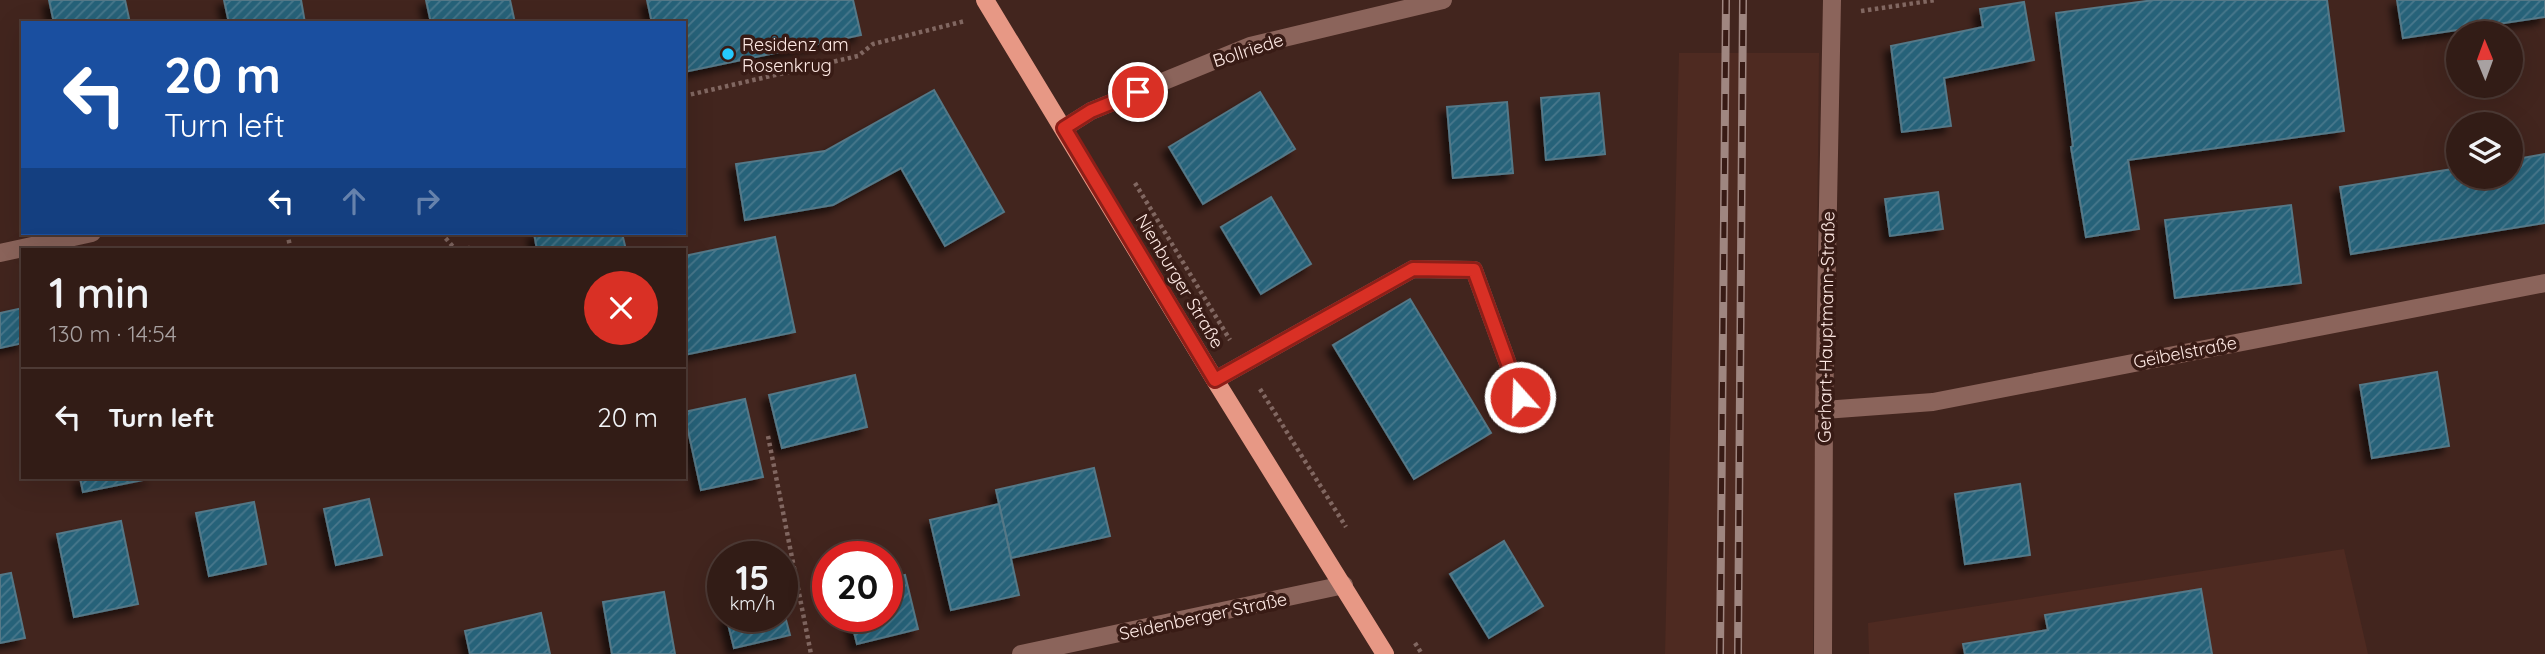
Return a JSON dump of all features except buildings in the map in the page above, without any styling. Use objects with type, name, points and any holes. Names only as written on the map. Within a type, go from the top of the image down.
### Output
[{"type":"main road","name":"Nienburger Straße","points":[[989,7],[1385,654]]},
{"type":"street","name":"Bollriede","points":[[1064,128],[1091,111],[1250,46],[1410,3],[1443,0]]},
{"type":"street","name":"Gerhart-Hauptmann-Straße","points":[[1823,654],[1824,410],[1832,8]]},
{"type":"street","points":[[23,248],[83,235]]},
{"type":"street","points":[[0,253],[21,248]]},
{"type":"street","points":[[1215,380],[1413,269],[1474,270],[1520,397]]},
{"type":"street","name":"Geibelstraße","points":[[1824,410],[1933,402],[2545,283]]},
{"type":"street","name":"Seidenberger Straße","points":[[1021,654],[1344,585]]},
{"type":"path","points":[[1832,8],[1936,0]]},
{"type":"path","points":[[686,96],[858,56],[873,44],[989,7]]},
{"type":"path","points":[[768,436],[811,654]]},
{"type":"shaded area","points":[[1679,53],[1819,53],[1813,654],[1665,654]]},
{"type":"shaded area","points":[[2344,549],[2368,654],[1869,654],[1868,623]]},
{"type":"railway","points":[[1720,654],[1726,0]]},
{"type":"railway","points":[[1738,654],[1743,0]]},
{"type":"place","name":"Residenz am Rosenkrug","points":[[728,54]]},
{"type":"route","points":[[1138,92],[1091,111],[1064,128],[1215,380],[1413,269],[1474,270],[1520,397]]}]
